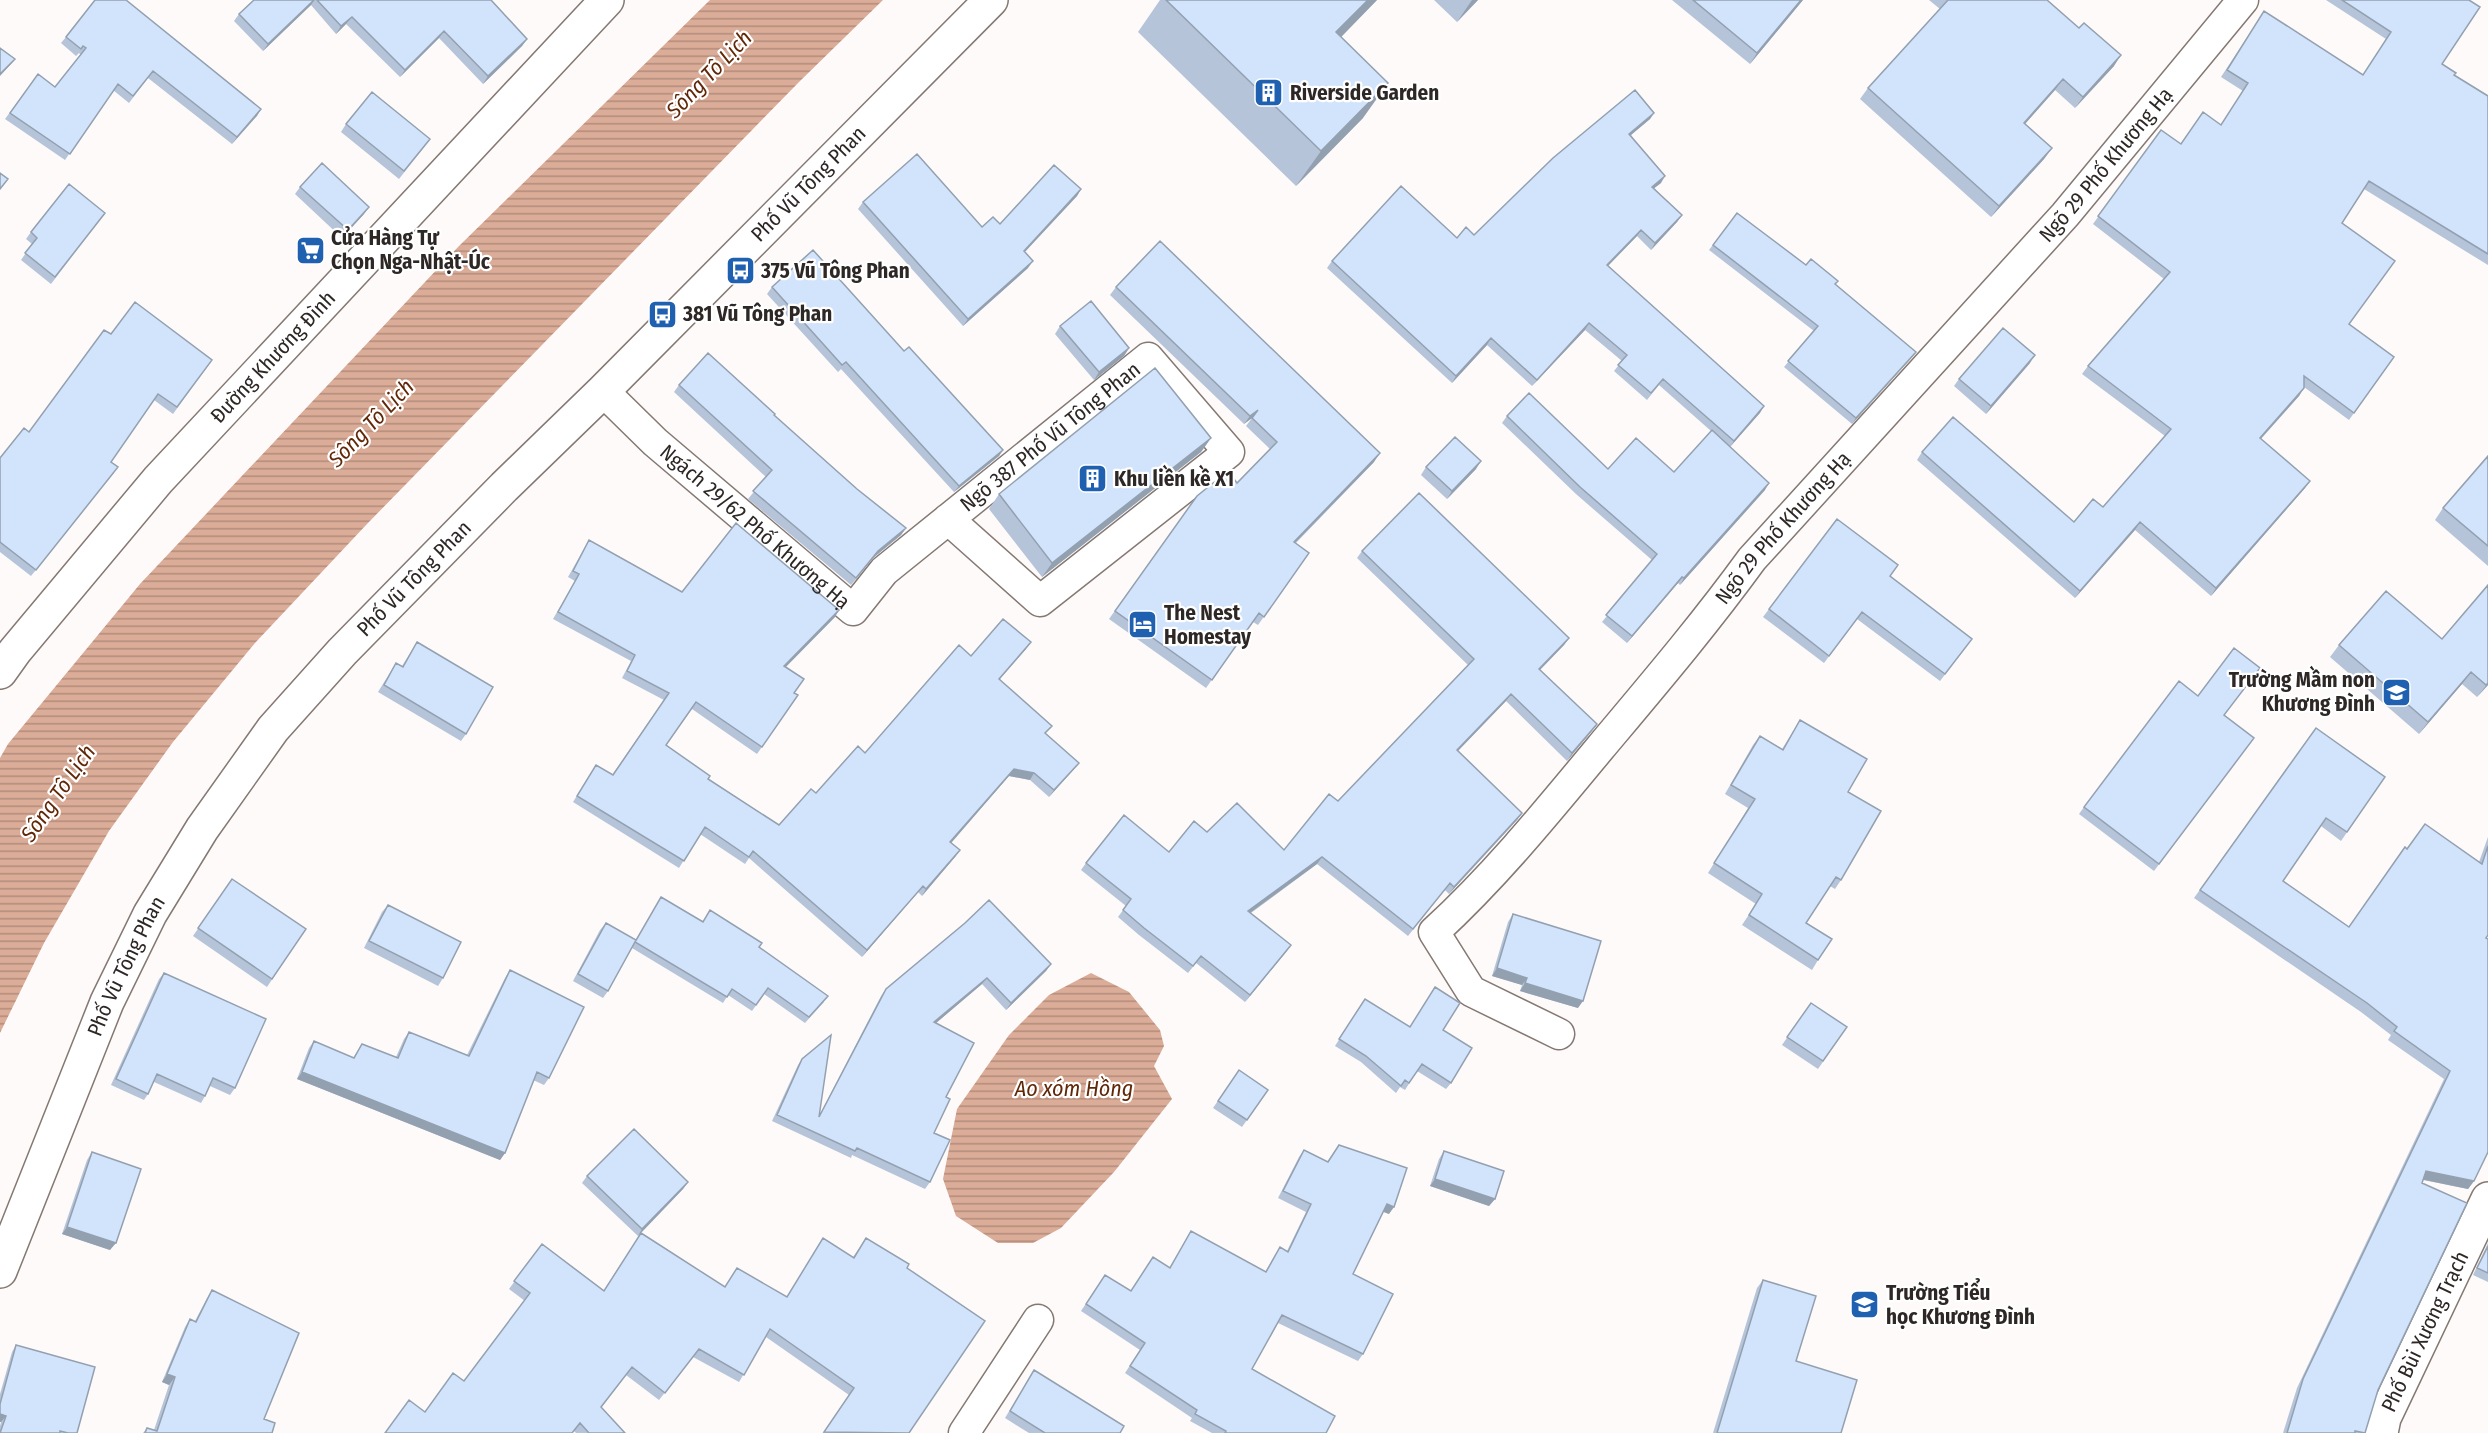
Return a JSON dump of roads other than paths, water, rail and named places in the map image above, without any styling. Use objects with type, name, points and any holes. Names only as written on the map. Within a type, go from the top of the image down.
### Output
[{"type":"main road","name":"Đường Khương Đình","points":[[0,672],[158,480],[607,0]]},
{"type":"main road","name":"Phố Vũ Tông Phan","points":[[0,1271],[107,1002],[150,914],[202,829],[273,729],[342,652],[504,486],[603,391],[991,0]]},
{"type":"main road","name":"Phố Bùi Xương Trạch","points":[[2381,1433],[2384,1418],[2488,1199]]},
{"type":"street","name":"Ngõ 29 Phố Khương Hạ","points":[[1559,1034],[1471,991],[1434,932],[1474,895],[1575,778],[1709,617],[1752,559],[2065,215],[2243,0]]},
{"type":"street","name":"Ngõ 387 Phố Vũ Tông Phan","points":[[1148,357],[1229,452],[1040,601],[948,519],[1148,357]]},
{"type":"street","name":"Ngách 29/62 Phố Khương Hạ","points":[[603,391],[655,442],[853,610],[884,570],[948,519]]},
{"type":"street","points":[[964,1433],[1038,1320]]},
{"type":"water","name":"Sông Tô Lịch","points":[[710,0],[883,0],[799,82],[367,524],[255,643],[173,742],[109,831],[44,943],[0,1033],[0,758],[8,744],[140,584],[459,246]]},
{"type":"water","name":"Ao xóm Hồng","points":[[1091,973],[1129,992],[1160,1030],[1164,1046],[1154,1066],[1172,1099],[1114,1172],[1061,1228],[1033,1243],[998,1243],[956,1216],[943,1179],[957,1109],[1009,1035],[1049,995]]},
{"type":"place","name":"Riverside Garden","points":[[1269,93]]},
{"type":"place","name":"Cửa Hàng Tự Chọn Nga-Nhật-Úc","points":[[310,250]]},
{"type":"place","name":"375 Vũ Tông Phan","points":[[740,271]]},
{"type":"place","name":"381 Vũ Tông Phan","points":[[662,314]]},
{"type":"place","name":"Khu liền kề X1","points":[[1093,479]]},
{"type":"place","name":"The Nest Homestay","points":[[1143,625]]},
{"type":"place","name":"Trường Mầm non Khương Đình","points":[[2396,692]]},
{"type":"place","name":"Trường Tiểu học Khương Đình","points":[[1865,1305]]}]
